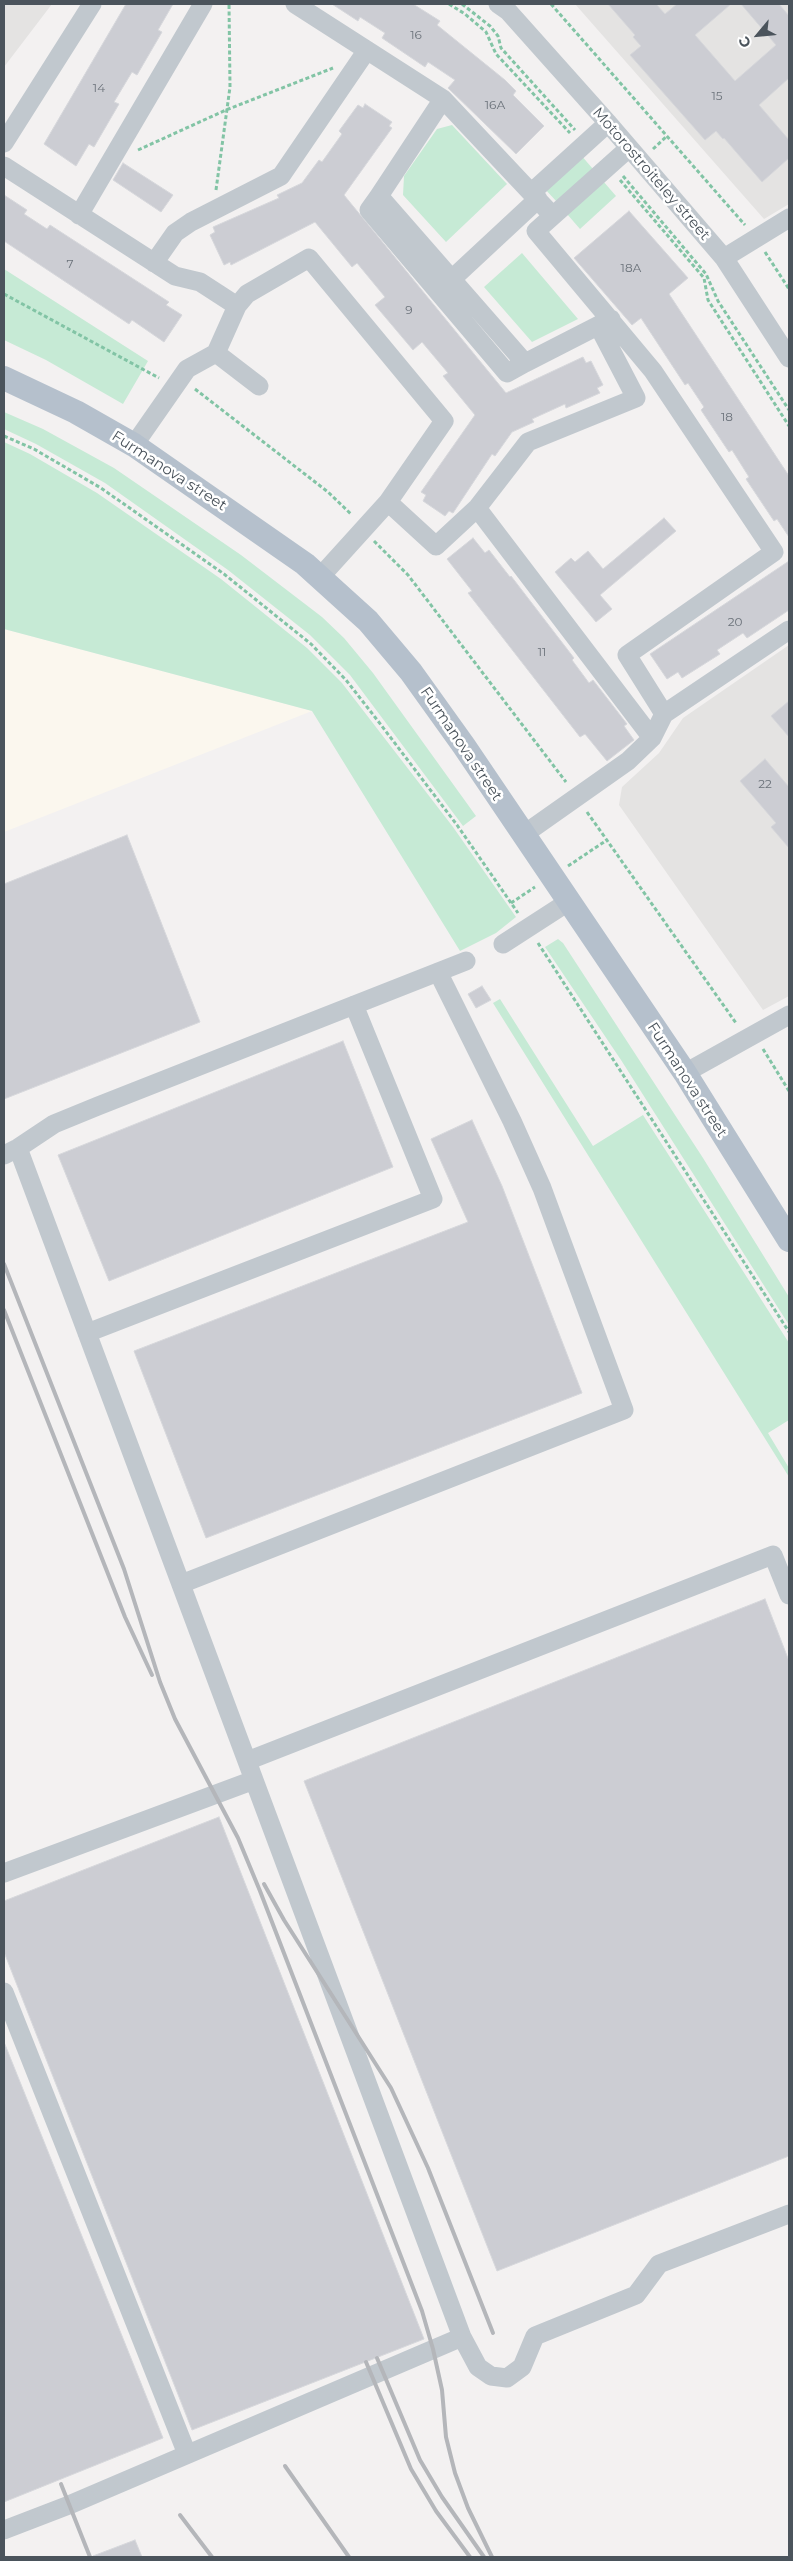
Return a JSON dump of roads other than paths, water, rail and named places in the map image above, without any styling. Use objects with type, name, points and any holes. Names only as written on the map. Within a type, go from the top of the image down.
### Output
[{"type":"main road","name":"Furmanova street","points":[[4,378],[76,412],[134,445],[320,576],[368,621],[411,672],[464,746],[685,1073],[789,1240]]},
{"type":"street","points":[[4,143],[92,4]]},
{"type":"street","points":[[79,215],[203,4]]},
{"type":"street","points":[[295,4],[365,53],[443,99],[552,216]]},
{"type":"street","name":"Motorostroiteley street","points":[[498,4],[508,11],[608,123],[724,258],[789,358]]},
{"type":"street","points":[[154,263],[175,234],[281,176],[365,53]]},
{"type":"street","points":[[443,99],[369,210],[507,373],[605,323]]},
{"type":"street","points":[[452,279],[608,123]]},
{"type":"street","points":[[629,148],[536,231],[605,323],[653,371],[774,552],[627,655],[664,714]]},
{"type":"street","points":[[4,166],[175,276],[200,282],[237,306]]},
{"type":"street","points":[[379,196],[525,363]]},
{"type":"street","points":[[724,258],[789,218]]},
{"type":"street","points":[[134,445],[187,369],[216,353],[237,306],[247,294],[309,258],[444,421],[388,502],[320,576]]},
{"type":"street","points":[[388,502],[436,546],[477,508],[528,442],[636,398],[605,323]]},
{"type":"street","points":[[216,353],[259,386]]},
{"type":"street","points":[[477,508],[652,738]]},
{"type":"street","points":[[523,835],[628,761],[652,738],[664,714],[789,630]]},
{"type":"street","points":[[503,944],[568,902]]},
{"type":"street","points":[[466,961],[63,1120],[11,1151],[87,1333],[462,2337],[478,2367],[491,2376],[507,2378],[522,2367],[535,2336],[636,2295],[659,2264],[789,2214]]},
{"type":"street","points":[[181,1584],[624,1410],[542,1188],[512,1121],[438,972]]},
{"type":"street","points":[[87,1333],[433,1198],[354,1005]]},
{"type":"street","points":[[685,1073],[789,1015]]},
{"type":"street","points":[[247,1761],[773,1555],[789,1595]]},
{"type":"street","points":[[4,1873],[254,1780]]},
{"type":"street","points":[[4,1992],[187,2454]]},
{"type":"street","points":[[4,2530],[462,2337]]},
{"type":"railway","points":[[4,1264],[124,1569],[160,1682],[175,1719],[238,1838],[422,2311],[442,2390],[446,2437],[455,2473],[468,2508],[492,2557]]},
{"type":"railway","points":[[4,1310],[125,1617],[152,1675]]},
{"type":"railway","points":[[264,1884],[284,1920],[391,2088],[428,2168],[493,2333]]},
{"type":"railway","points":[[377,2358],[420,2460],[442,2497],[484,2557]]},
{"type":"railway","points":[[366,2362],[411,2469],[436,2511],[470,2557]]},
{"type":"railway","points":[[285,2466],[349,2557]]},
{"type":"railway","points":[[61,2484],[90,2557]]},
{"type":"railway","points":[[180,2515],[212,2557]]}]
